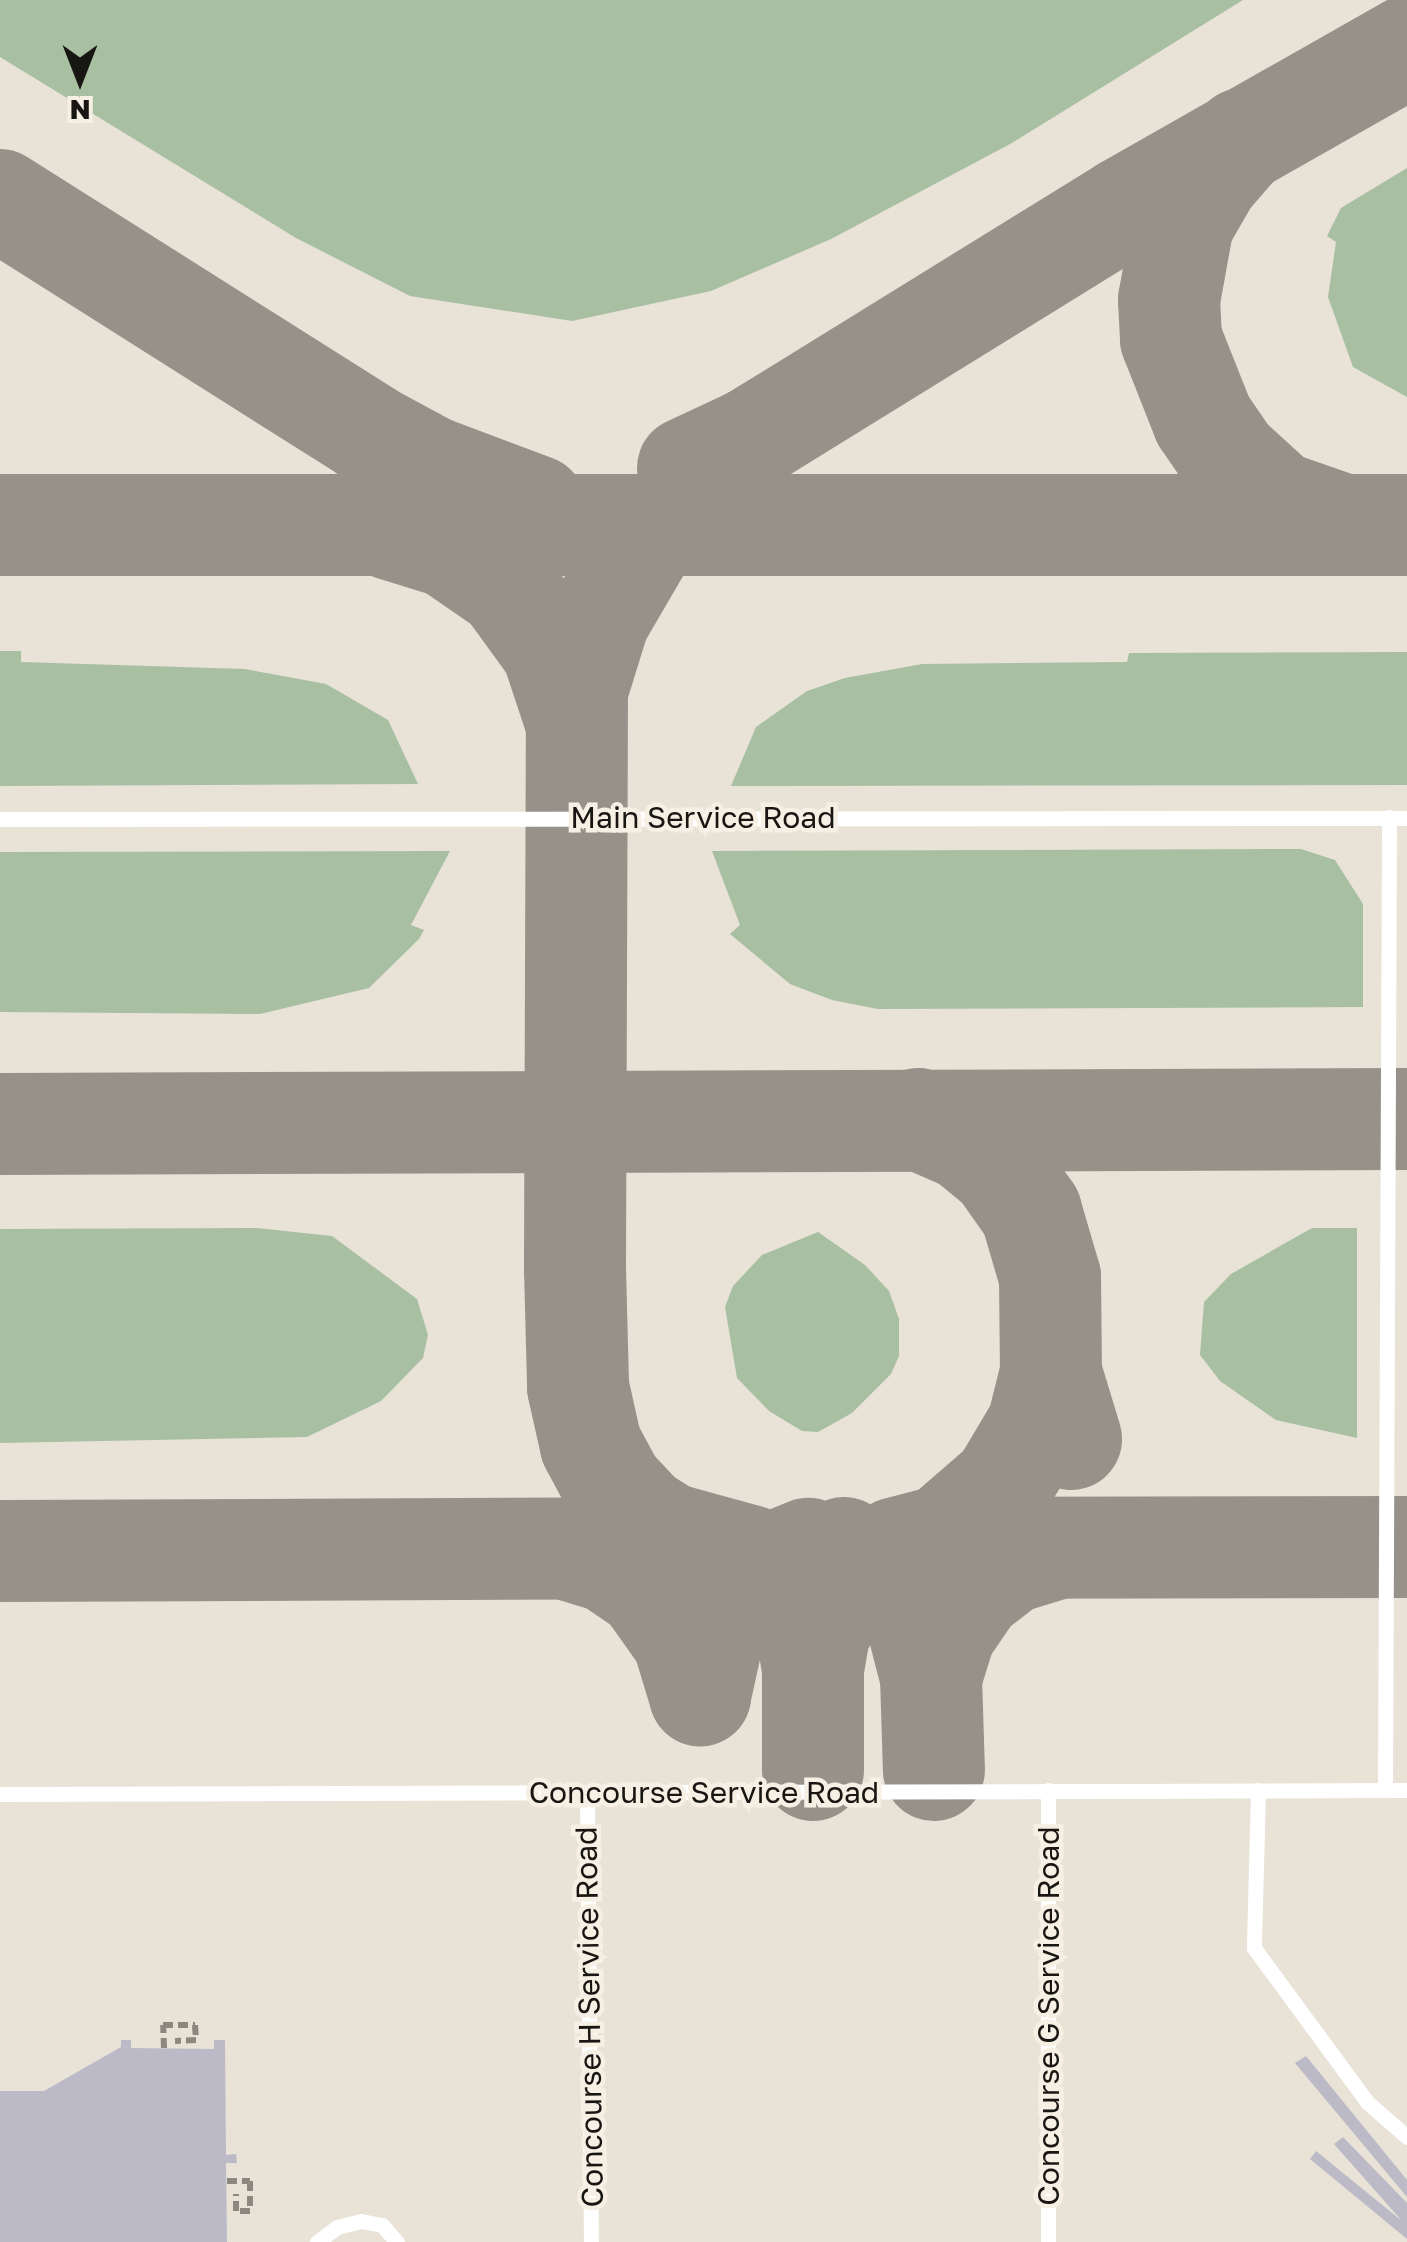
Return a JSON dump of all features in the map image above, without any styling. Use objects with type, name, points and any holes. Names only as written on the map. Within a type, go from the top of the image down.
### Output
[{"type":"lane","points":[[1385,1790],[1389,818]]},
{"type":"lane","name":"Main Service Road","points":[[0,819],[1407,818]]},
{"type":"lane","name":"Concourse G Service Road","points":[[1048,1790],[1048,2242]]},
{"type":"lane","points":[[1258,1790],[1254,1948],[1367,2102],[1407,2137]]},
{"type":"lane","name":"Concourse Service Road","points":[[0,1794],[1407,1790]]},
{"type":"lane","name":"Concourse H Service Road","points":[[587,1793],[591,2242]]},
{"type":"lane","points":[[317,2242],[336,2227],[361,2221],[382,2225],[397,2242]]},
{"type":"path","points":[[164,2048],[164,2026],[195,2026],[196,2040],[174,2041]]},
{"type":"path","points":[[227,2181],[250,2180],[250,2210],[236,2211],[236,2194]]},
{"type":"green space","points":[[0,0],[1243,0],[1012,143],[831,239],[711,291],[572,321],[410,296],[296,238],[0,57]]},
{"type":"green space","points":[[1407,168],[1407,397],[1353,367],[1328,297],[1336,242],[1327,236],[1341,208]]},
{"type":"green space","points":[[0,651],[21,651],[21,662],[245,669],[326,684],[388,720],[418,784],[0,786]]},
{"type":"green space","points":[[1407,652],[1407,785],[731,786],[756,727],[807,691],[845,678],[922,664],[1127,662],[1129,653]]},
{"type":"green space","points":[[1301,849],[1335,860],[1363,904],[1363,1007],[878,1009],[832,1000],[790,984],[730,934],[740,925],[712,851]]},
{"type":"green space","points":[[450,851],[411,925],[424,930],[419,939],[369,988],[260,1014],[0,1012],[0,852]]},
{"type":"green space","points":[[257,1228],[332,1236],[417,1299],[428,1335],[423,1358],[381,1401],[307,1437],[0,1443],[0,1229]]},
{"type":"green space","points":[[1312,1228],[1357,1228],[1357,1438],[1276,1420],[1220,1381],[1200,1355],[1204,1302],[1231,1274]]},
{"type":"green space","points":[[818,1232],[865,1265],[889,1291],[899,1319],[899,1356],[891,1374],[852,1413],[818,1432],[802,1431],[769,1411],[737,1378],[725,1307],[733,1286],[762,1255]]},
{"type":"building","points":[[121,2040],[131,2040],[131,2048],[214,2049],[214,2040],[225,2040],[226,2155],[236,2154],[237,2163],[226,2163],[227,2242],[0,2242],[0,2091],[44,2091],[121,2047]]},
{"type":"building","points":[[1306,2056],[1407,2180],[1407,2197],[1295,2063]]},
{"type":"building","points":[[1343,2137],[1407,2203],[1407,2239],[1310,2159],[1316,2151],[1402,2221],[1334,2144]]},
{"type":"taxiway","points":[[688,468],[752,438],[1124,208],[1407,47]]},
{"type":"taxiway","points":[[1243,139],[1209,178],[1183,223],[1169,300],[1171,339],[1203,420],[1229,458],[1277,502],[1340,524]]},
{"type":"taxiway","points":[[0,200],[368,433],[431,467],[535,506]]},
{"type":"taxiway","points":[[752,438],[645,540],[599,619],[577,690],[575,1269],[578,1387],[591,1445],[613,1486],[642,1517],[669,1534],[749,1556],[786,1584],[805,1621],[813,1669],[820,1628],[864,1567],[897,1548],[943,1536],[1003,1484],[1038,1425],[1051,1373]]},
{"type":"taxiway","points":[[0,525],[1407,525]]},
{"type":"taxiway","points":[[391,529],[449,547],[507,587],[552,649],[574,715]]},
{"type":"taxiway","points":[[918,1119],[966,1140],[1000,1168],[1031,1212],[1050,1277],[1051,1373],[1071,1439]]},
{"type":"taxiway","points":[[0,1124],[1407,1119]]},
{"type":"taxiway","points":[[901,1548],[1407,1547]]},
{"type":"taxiway","points":[[0,1551],[713,1548]]},
{"type":"taxiway","points":[[844,1548],[891,1573],[912,1603],[931,1677],[945,1632],[973,1591],[1009,1563],[1058,1548]]},
{"type":"taxiway","points":[[570,1550],[609,1562],[647,1588],[683,1639],[700,1695],[713,1636],[741,1587],[773,1563],[808,1549]]},
{"type":"taxiway","points":[[813,1669],[813,1770]]},
{"type":"taxiway","points":[[931,1677],[934,1770]]}]
